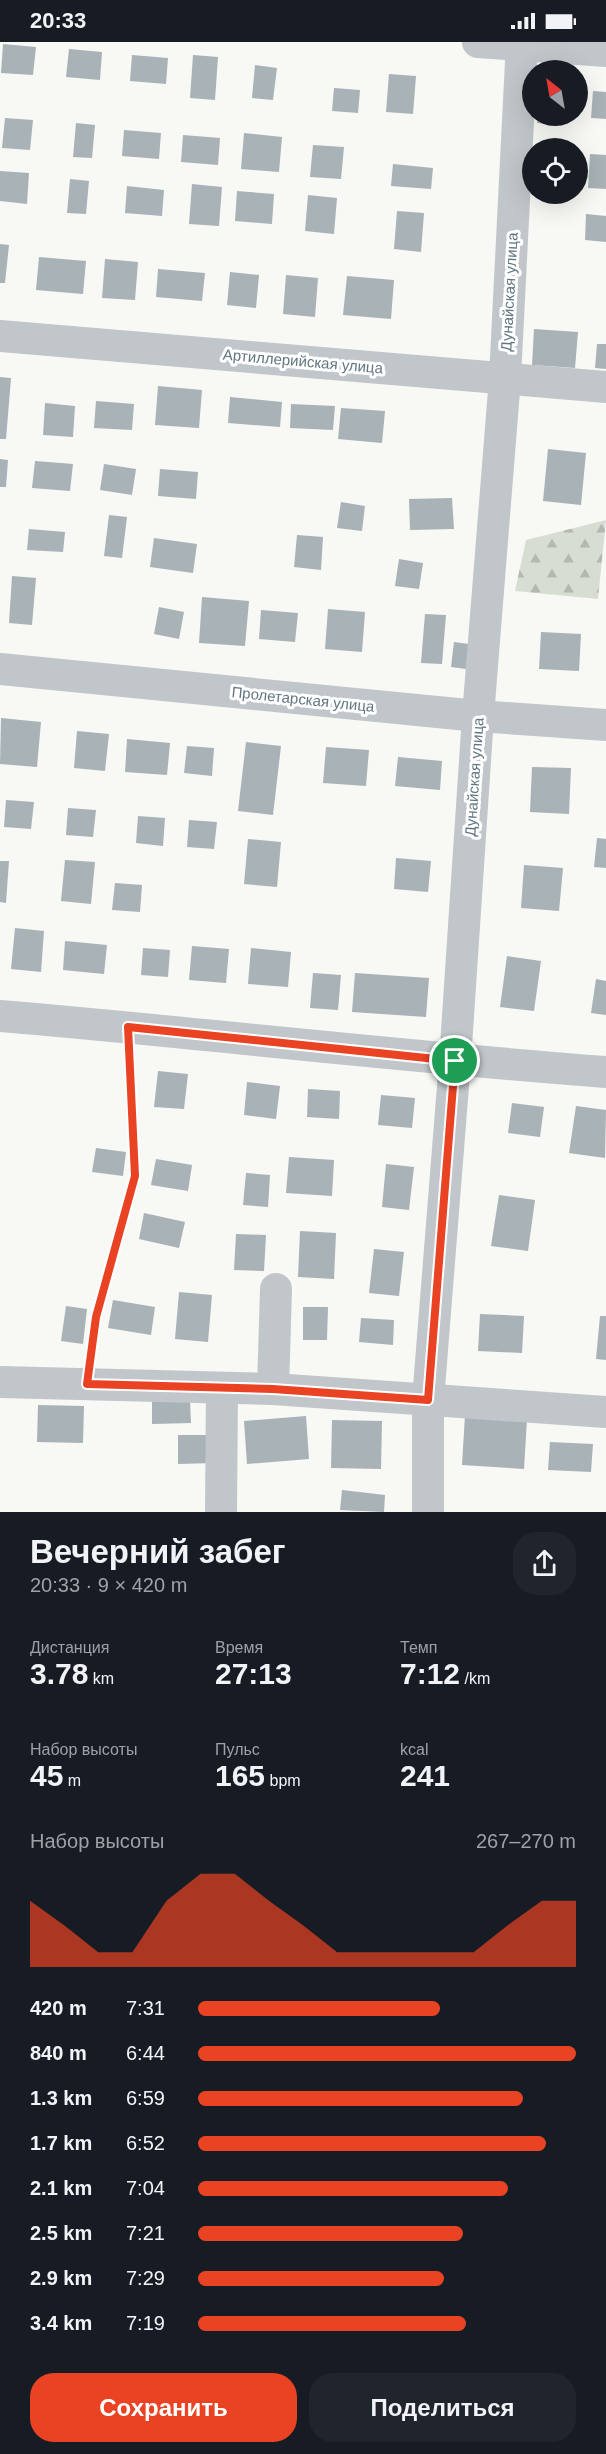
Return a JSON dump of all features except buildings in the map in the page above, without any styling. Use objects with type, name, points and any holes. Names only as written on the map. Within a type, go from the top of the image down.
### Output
[{"type":"street","points":[[477,42],[606,51]]},
{"type":"street","name":"Дунайская улица","points":[[428,1512],[428,1400],[505,378],[522,44]]},
{"type":"street","name":"Артиллерийская улица","points":[[0,336],[606,387]]},
{"type":"street","name":"Пролетарская улица","points":[[0,669],[478,716],[606,725]]},
{"type":"street","points":[[0,1016],[455,1061],[606,1072]]},
{"type":"street","points":[[273,1389],[276,1289]]},
{"type":"street","points":[[0,1382],[273,1389],[606,1412]]},
{"type":"street","points":[[221,1512],[222,1388]]},
{"type":"path","points":[[87,1384],[96,1317],[135,1176],[128,1027]]},
{"type":"green space","points":[[606,520],[598,599],[515,591],[526,540]]},
{"type":"route","points":[[128,1027],[455,1061],[428,1400],[273,1389],[87,1384],[96,1317],[135,1176],[128,1027]]}]
